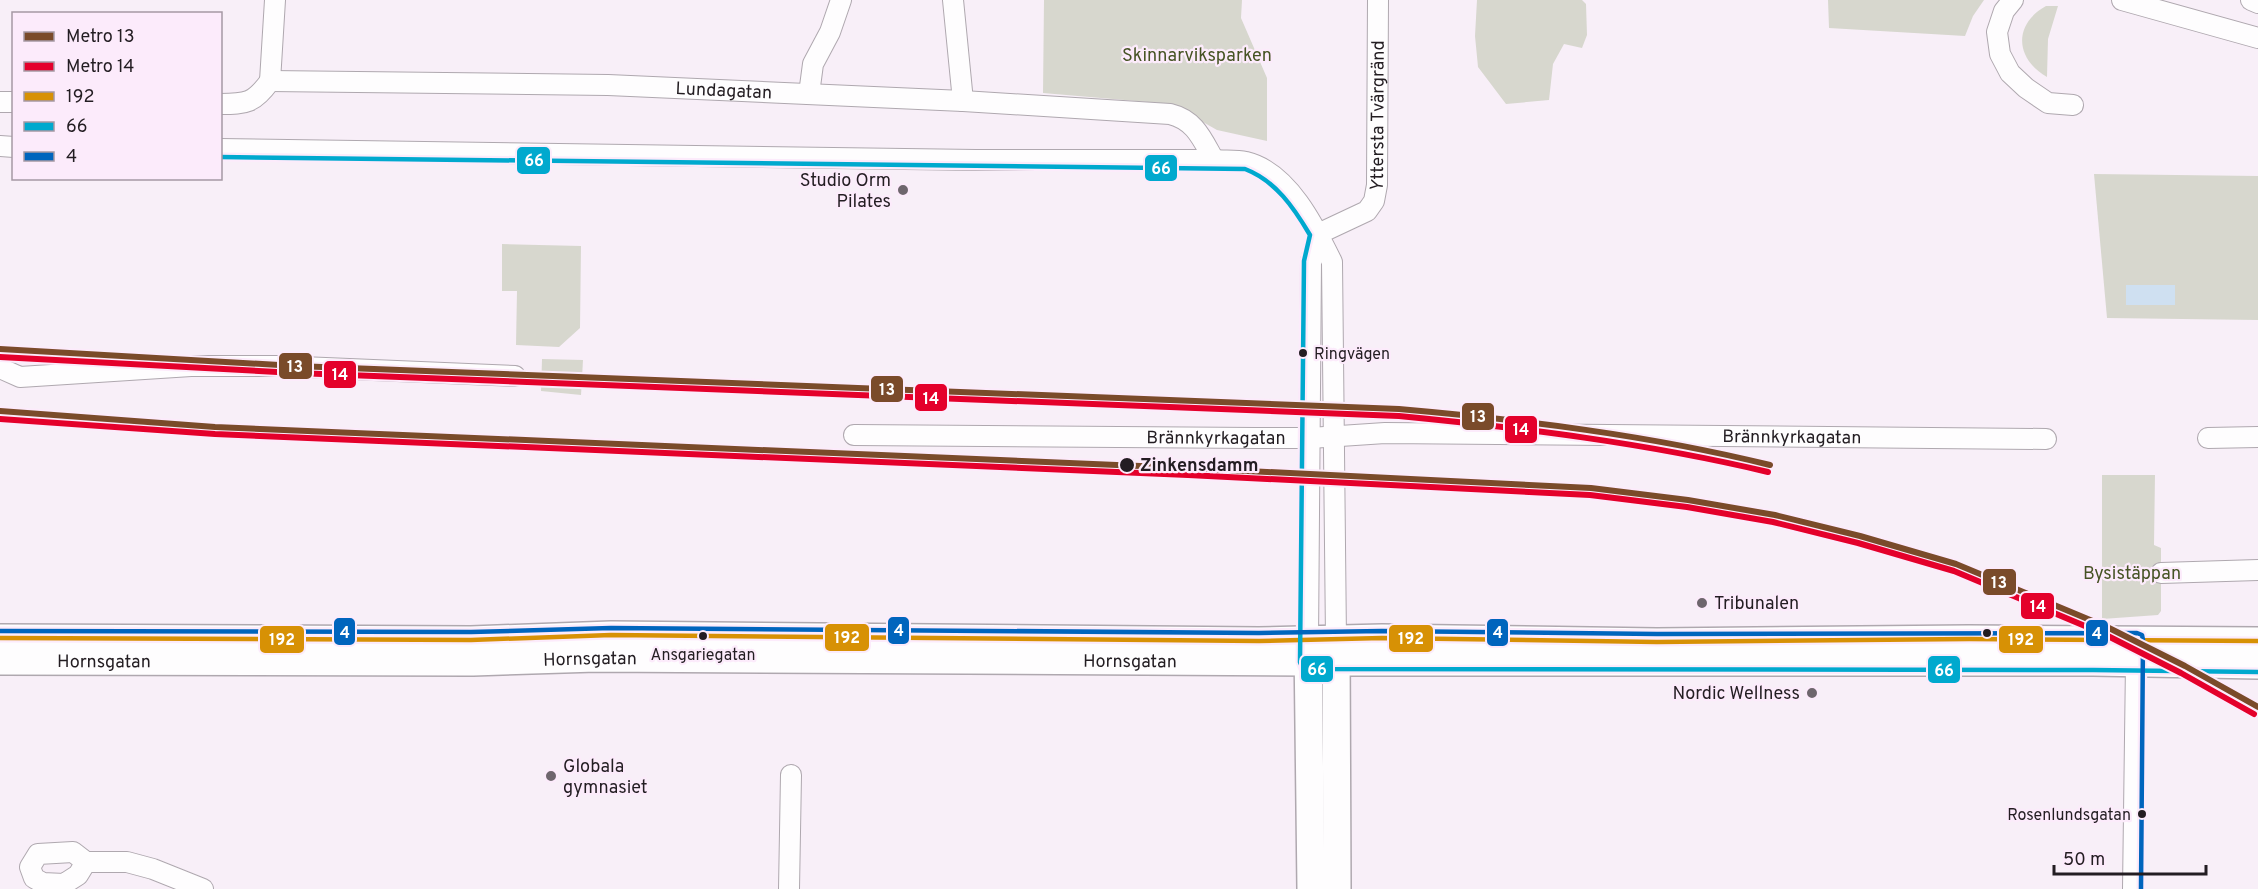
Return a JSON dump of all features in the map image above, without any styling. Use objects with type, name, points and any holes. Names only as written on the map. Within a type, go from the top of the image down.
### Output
[{"type":"main road","name":"Hornsgatan","points":[[0,638],[471,640],[611,635],[1154,640],[1308,651]]},
{"type":"main road","name":"Hornsgatan","points":[[2136,652],[2258,641]]},
{"type":"main road","name":"Hornsgatan","points":[[0,661],[473,662],[597,658],[1336,651],[1658,642],[2136,652],[2258,665]]},
{"type":"main road","points":[[1308,651],[1311,889]]},
{"type":"main road","points":[[1336,651],[1337,889]]},
{"type":"street","points":[[222,104],[244,104],[261,94],[270,81],[275,0]]},
{"type":"street","points":[[808,94],[813,64],[830,32],[841,0]]},
{"type":"street","points":[[953,0],[963,101]]},
{"type":"street","name":"Yttersta Tvärgränd","points":[[1318,234],[1367,211],[1374,201],[1377,185],[1378,0]]},
{"type":"street","points":[[2013,0],[2004,11],[1997,32],[2000,54],[2010,73],[2026,88],[2048,103],[2073,105]]},
{"type":"street","points":[[2122,0],[2258,38]]},
{"type":"street","points":[[2251,0],[2258,3]]},
{"type":"street","name":"Lundagatan","points":[[270,81],[608,85],[963,101],[1170,114],[1178,116],[1195,127],[1214,160]]},
{"type":"street","points":[[222,149],[1247,162],[1266,171],[1306,212],[1332,262],[1336,651]]},
{"type":"street","points":[[1308,651],[1311,261],[1318,234]]},
{"type":"street","points":[[0,368],[20,376],[192,366],[515,376]]},
{"type":"street","name":"Brännkyrkagatan","points":[[854,435],[1310,438],[1385,433],[2046,439]]},
{"type":"street","points":[[2208,438],[2258,437]]},
{"type":"street","points":[[2162,573],[2258,570]]},
{"type":"street","points":[[2133,889],[2136,652]]},
{"type":"street","points":[[789,889],[791,776]]},
{"type":"street","points":[[86,862],[126,862],[153,869],[203,889]]},
{"type":"green space","name":"Skinnarviksparken","points":[[1044,0],[1242,0],[1241,18],[1267,78],[1267,141],[1217,130],[1171,104],[1043,93]]},
{"type":"green space","points":[[1477,0],[1582,0],[1586,4],[1587,35],[1582,48],[1564,44],[1553,64],[1549,100],[1506,104],[1478,67],[1475,36]]},
{"type":"green space","points":[[1828,0],[1984,0],[1973,16],[1965,36],[1829,28]]},
{"type":"green space","points":[[2046,6],[2058,6],[2048,39],[2047,77],[2036,70],[2029,61],[2022,42],[2023,32],[2028,22],[2035,13]]},
{"type":"green space","points":[[2094,174],[2258,176],[2258,320],[2107,318]]},
{"type":"green space","points":[[502,244],[581,246],[580,328],[559,347],[516,345],[517,291],[502,291]]},
{"type":"green space","points":[[542,359],[583,360],[581,395],[541,391]]},
{"type":"green space","name":"Bysistäppan","points":[[2102,475],[2155,475],[2154,545],[2161,548],[2161,611],[2158,615],[2102,619]]},
{"type":"water","points":[[2126,285],[2175,285],[2175,305],[2126,305]]},
{"type":"metro line","name":"13","points":[[0,349],[296,366],[1399,409],[1586,430],[1678,445],[1770,465]]},
{"type":"metro line","name":"14","points":[[0,357],[296,373],[1399,416],[1584,438],[1676,453],[1768,472]]},
{"type":"metro line","name":"13","points":[[0,411],[215,427],[1188,468],[1591,488],[1688,500],[1775,515],[1860,536],[1956,564],[2107,627],[2185,666],[2258,707]]},
{"type":"metro line","name":"14","points":[[0,419],[215,434],[1188,475],[1590,495],[1687,507],[1773,522],[1858,543],[1954,571],[2104,634],[2181,673],[2254,714]]},
{"type":"transit line","name":"66","points":[[222,157],[1245,169],[1266,181],[1283,196],[1310,235],[1304,261],[1300,662],[1303,669],[2258,672]]},
{"type":"transit line","name":"4","points":[[0,631],[471,632],[611,628],[1259,633],[1382,631],[1657,634],[2137,633],[2142,635],[2143,640],[2141,889]]},
{"type":"transit line","name":"192","points":[[0,638],[471,640],[611,635],[1259,641],[1382,638],[1657,642],[1969,639],[2258,641]]},
{"type":"place","name":"Studio Orm Pilates","points":[[903,190]]},
{"type":"place","name":"Ringvägen","points":[[1303,353]]},
{"type":"place","name":"Zinkensdamm","points":[[1127,465]]},
{"type":"place","name":"Tribunalen","points":[[1702,603]]},
{"type":"place","name":"Ansgariegatan","points":[[703,636]]},
{"type":"place","name":"Nordic Wellness","points":[[1812,693]]},
{"type":"place","name":"Globala gymnasiet","points":[[551,776]]},
{"type":"place","name":"Rosenlundsgatan","points":[[2142,814]]}]
